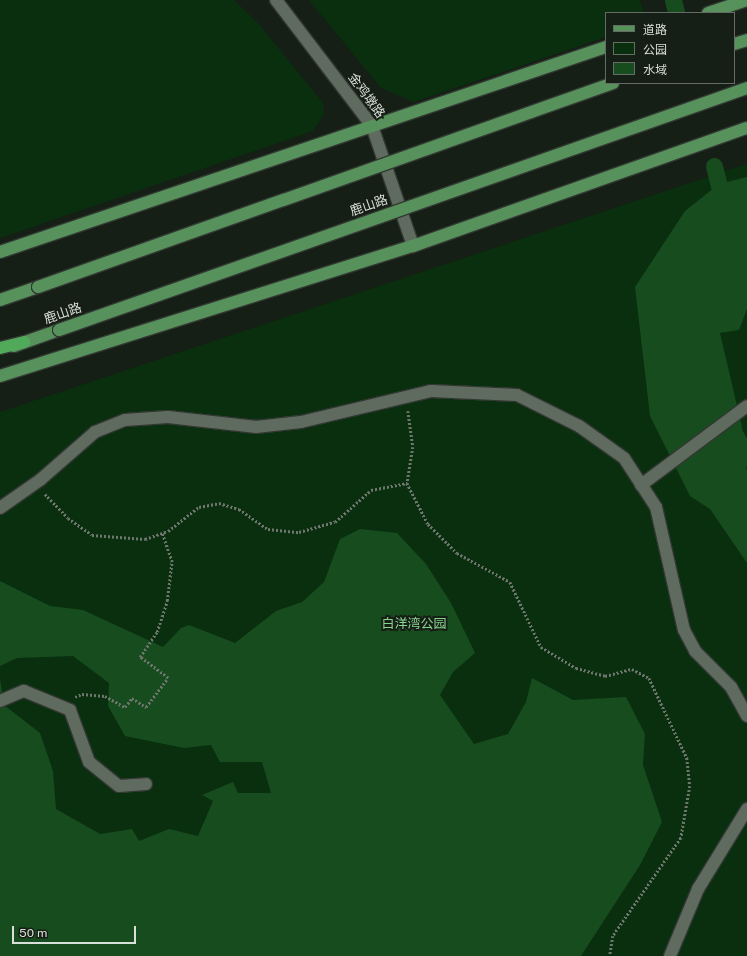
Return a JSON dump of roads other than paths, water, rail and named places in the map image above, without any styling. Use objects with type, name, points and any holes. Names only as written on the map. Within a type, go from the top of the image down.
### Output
[{"type":"highway","points":[[0,348],[24,342]]},
{"type":"main road","points":[[711,12],[747,0]]},
{"type":"main road","points":[[735,44],[747,40]]},
{"type":"main road","points":[[0,252],[605,47]]},
{"type":"main road","points":[[0,300],[610,84]]},
{"type":"main road","name":"鹿山路","points":[[0,352],[24,342],[745,89]]},
{"type":"main road","points":[[0,376],[413,246],[747,128]]},
{"type":"street","name":"金鸡墩路","points":[[276,0],[372,126],[413,246]]},
{"type":"street","points":[[0,508],[36,483],[95,432],[125,420],[168,417],[256,427],[301,422],[431,391],[517,395],[579,426],[624,458],[656,507],[684,630],[695,651],[731,687],[747,716]]},
{"type":"street","points":[[641,485],[747,406]]},
{"type":"street","points":[[0,701],[24,691],[70,710],[89,762],[118,786],[146,784]]},
{"type":"street","points":[[670,956],[698,889],[747,809]]},
{"type":"water","points":[[747,177],[747,309],[739,330],[720,333],[742,427],[747,472],[747,563],[710,509],[690,496],[650,416],[635,287],[685,211],[719,184]]},
{"type":"water","points":[[360,529],[397,533],[426,564],[451,603],[475,653],[453,672],[440,695],[474,744],[508,734],[526,702],[532,678],[573,700],[626,697],[645,734],[643,765],[662,822],[640,865],[581,956],[0,956],[0,679],[4,705],[40,733],[53,771],[56,809],[100,834],[132,829],[139,841],[169,829],[198,836],[213,801],[202,795],[233,782],[238,793],[271,793],[262,762],[220,762],[211,745],[184,748],[125,736],[108,706],[109,683],[73,656],[17,658],[0,666],[0,581],[50,606],[83,610],[163,647],[181,628],[189,625],[235,643],[276,611],[302,602],[324,582],[340,539]]},
{"type":"waterway","points":[[673,0],[676,12]]},
{"type":"waterway","points":[[714,166],[724,206]]},
{"type":"waterway","points":[[733,431],[747,457]]},
{"type":"park label","name":"白洋湾公园","points":[[414,624]]}]
